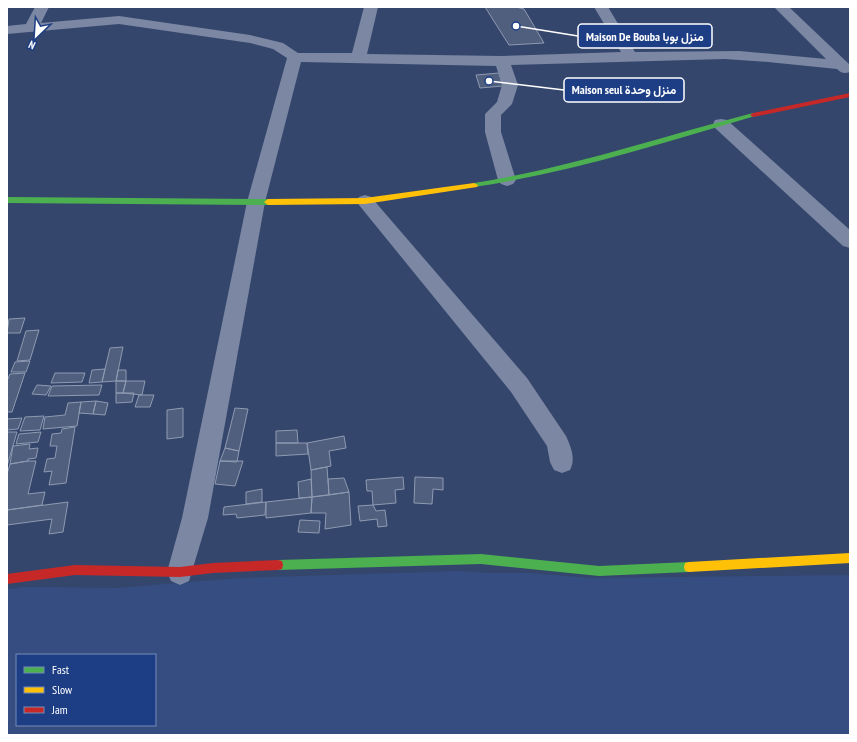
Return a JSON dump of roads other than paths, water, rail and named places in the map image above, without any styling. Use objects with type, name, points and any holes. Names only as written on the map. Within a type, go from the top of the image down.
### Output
[{"type":"street","points":[[32,27],[42,7]]},
{"type":"street","points":[[359,57],[371,7]]},
{"type":"street","points":[[601,7],[631,57]]},
{"type":"street","points":[[781,7],[800,24],[845,70]]},
{"type":"street","points":[[7,30],[32,27],[67,26],[119,20],[250,39],[278,46],[295,57],[359,57],[502,61],[659,55],[727,55],[845,70]]},
{"type":"street","points":[[180,572],[195,518],[256,202],[295,57]]},
{"type":"street","points":[[502,61],[510,85],[504,104],[493,114],[493,132],[507,180]]},
{"type":"street","points":[[7,200],[256,202],[365,201],[507,180],[607,156],[748,116],[850,94]]},
{"type":"street","points":[[721,124],[850,241]]},
{"type":"street","points":[[365,201],[519,385],[558,443],[562,462]]},
{"type":"street","points":[[7,579],[75,570],[180,572],[213,568],[319,563],[481,559],[599,571],[850,558]]},
{"type":"water","points":[[460,571],[529,573],[590,578],[850,575],[850,735],[7,735],[7,589],[25,587],[118,588],[239,578]]},
{"type":"place","name":"Maison De Bouba منزل بوبا","points":[[516,26]]},
{"type":"place","name":"Maison seul منزل وحدة","points":[[489,81]]}]
